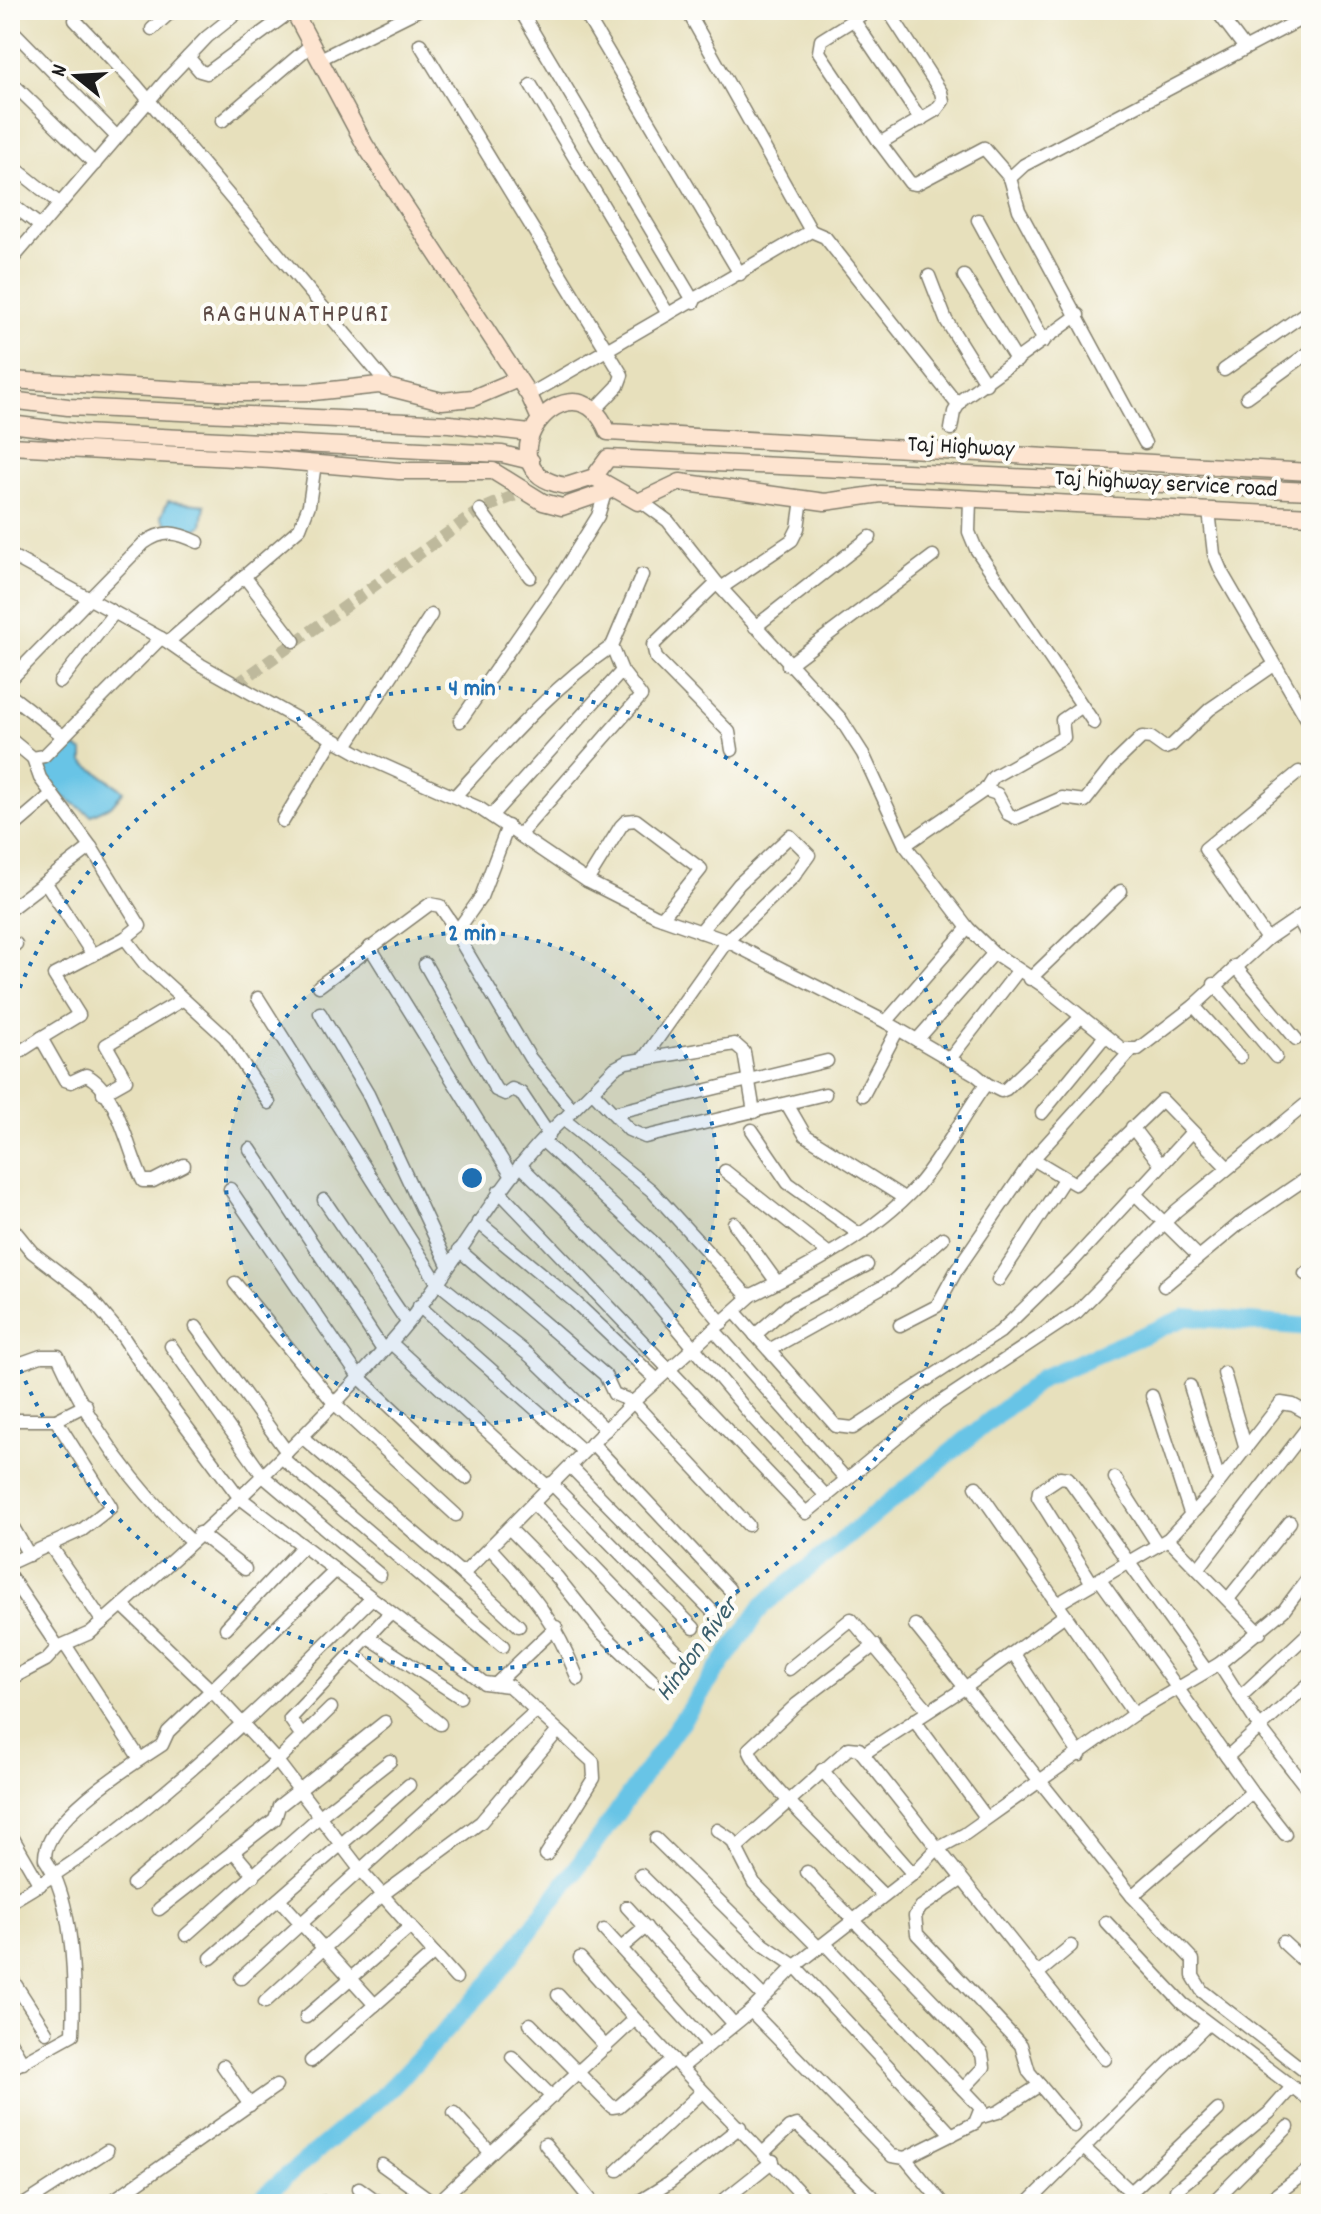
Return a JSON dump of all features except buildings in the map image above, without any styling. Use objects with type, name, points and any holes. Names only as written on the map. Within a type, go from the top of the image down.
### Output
[{"type":"main road","points":[[293,10],[365,145],[529,395],[539,417]]},
{"type":"main road","points":[[10,380],[237,393],[390,387],[442,401],[473,398],[518,379]]},
{"type":"main road","points":[[10,400],[96,409],[460,425],[530,433]]},
{"type":"main road","points":[[442,401],[460,425]]},
{"type":"main road","points":[[642,502],[610,491],[594,477],[574,485],[559,485],[540,473],[531,461],[530,433],[539,417],[565,404],[593,412],[608,432],[1311,472]]},
{"type":"main road","points":[[10,424],[82,433],[502,454],[531,461]]},
{"type":"main road","points":[[10,446],[399,471],[493,471],[543,502],[562,507],[610,491]]},
{"type":"main road","name":"Taj Highway","points":[[594,477],[608,458],[1311,491]]},
{"type":"main road","name":"Taj highway service road","points":[[642,502],[680,482],[825,502],[881,494],[1311,516]]},
{"type":"street","points":[[152,29],[173,10]]},
{"type":"street","points":[[10,262],[188,57],[241,10]]},
{"type":"street","points":[[188,57],[200,71],[212,71],[293,10]]},
{"type":"street","points":[[222,121],[315,53],[396,15],[418,10]]},
{"type":"street","points":[[520,10],[694,302]]},
{"type":"street","points":[[687,10],[811,231],[825,237],[957,404]]},
{"type":"street","points":[[869,10],[821,40],[819,52],[910,183],[916,184],[984,148],[1010,178],[1019,210],[1145,443]]},
{"type":"street","points":[[880,143],[940,106],[943,95],[888,10]]},
{"type":"street","points":[[1220,11],[1244,47]]},
{"type":"street","points":[[585,13],[740,274]]},
{"type":"street","points":[[1010,178],[1024,165],[1311,14]]},
{"type":"street","points":[[853,19],[921,120]]},
{"type":"street","points":[[75,20],[148,101],[390,387]]},
{"type":"street","points":[[14,32],[117,137]]},
{"type":"street","points":[[420,44],[622,375],[618,386],[593,412]]},
{"type":"street","points":[[10,81],[95,164]]},
{"type":"street","points":[[531,85],[668,314]]},
{"type":"street","points":[[10,164],[59,203]]},
{"type":"street","points":[[10,203],[39,225]]},
{"type":"street","points":[[978,220],[1044,341]]},
{"type":"street","points":[[529,395],[694,302],[811,231]]},
{"type":"street","points":[[929,276],[946,320],[986,384]]},
{"type":"street","points":[[964,276],[1017,361]]},
{"type":"street","points":[[1224,370],[1311,309]]},
{"type":"street","points":[[951,429],[957,404],[1078,315]]},
{"type":"street","points":[[1247,397],[1311,351]]},
{"type":"street","points":[[33,758],[44,756],[164,640],[300,528],[309,505],[315,464]]},
{"type":"street","points":[[460,721],[569,563],[610,491]]},
{"type":"street","points":[[732,750],[729,732],[656,658],[653,645],[719,586],[792,540],[802,499]]},
{"type":"street","points":[[970,499],[969,532],[976,549],[1094,723]]},
{"type":"street","points":[[642,502],[668,521],[719,586],[788,665],[825,701],[854,738],[905,845],[968,928],[994,953],[1130,1052]]},
{"type":"street","points":[[480,510],[530,577]]},
{"type":"street","points":[[1209,511],[1214,554],[1311,726]]},
{"type":"street","points":[[10,680],[157,534],[173,532],[198,542]]},
{"type":"street","points":[[755,627],[870,537]]},
{"type":"street","points":[[10,555],[333,739],[491,816],[587,881],[662,918],[727,941],[886,1022],[1001,1091],[1081,1017]]},
{"type":"street","points":[[788,665],[933,556]]},
{"type":"street","points":[[455,796],[552,695],[590,660],[612,646],[642,575]]},
{"type":"street","points":[[244,576],[294,641]]},
{"type":"street","points":[[60,682],[114,613]]},
{"type":"street","points":[[346,746],[431,615]]},
{"type":"street","points":[[457,931],[481,897],[514,830],[639,700],[641,692],[622,671],[612,646]]},
{"type":"street","points":[[985,790],[995,792],[1008,814],[1016,818],[1062,798],[1085,801],[1114,764],[1142,737],[1151,738],[1165,748],[1172,745],[1210,709],[1274,665]]},
{"type":"street","points":[[491,816],[622,671]]},
{"type":"street","points":[[10,695],[63,736]]},
{"type":"street","points":[[905,845],[985,790],[993,777],[1064,737],[1062,720],[1081,707]]},
{"type":"street","points":[[10,739],[33,758],[37,774],[91,847],[140,926],[125,938],[54,975],[79,1015],[10,1058]]},
{"type":"street","points":[[283,821],[333,739]]},
{"type":"street","points":[[1267,939],[1205,849],[1299,772]]},
{"type":"street","points":[[10,830],[52,794]]},
{"type":"street","points":[[587,881],[621,826],[626,821],[636,820],[701,869],[662,918]]},
{"type":"street","points":[[644,1058],[727,941],[794,876],[809,855],[790,836],[739,884],[700,932]]},
{"type":"street","points":[[10,909],[91,847]]},
{"type":"street","points":[[46,883],[93,955]]},
{"type":"street","points":[[1030,979],[1121,891]]},
{"type":"street","points":[[319,986],[430,904],[440,906],[530,1058],[569,1115],[651,1190],[745,1293],[752,1295]]},
{"type":"street","points":[[900,1325],[937,1306],[956,1271],[1033,1159],[1130,1052],[1194,1006],[1214,984],[1267,939],[1311,909]]},
{"type":"street","points":[[1298,918],[1311,942]]},
{"type":"street","points":[[886,1022],[968,928]]},
{"type":"street","points":[[125,938],[145,964],[225,1037],[269,1103]]},
{"type":"street","points":[[370,947],[515,1169],[638,1281],[754,1419],[827,1497]]},
{"type":"street","points":[[917,1040],[994,953]]},
{"type":"street","points":[[425,964],[496,1090],[505,1094],[512,1089],[521,1093],[546,1138],[655,1244],[718,1327],[846,1479]]},
{"type":"street","points":[[1235,966],[1296,1039]]},
{"type":"street","points":[[949,1060],[1018,971]]},
{"type":"street","points":[[1214,984],[1276,1057]]},
{"type":"street","points":[[258,998],[437,1282],[530,1356],[606,1430]]},
{"type":"street","points":[[103,1093],[126,1080],[106,1045],[182,1000]]},
{"type":"street","points":[[1194,1006],[1240,1057]]},
{"type":"street","points":[[320,1013],[368,1094],[448,1265]]},
{"type":"street","points":[[863,1095],[898,1029]]},
{"type":"street","points":[[1042,1113],[1105,1036]]},
{"type":"street","points":[[41,1038],[65,1080],[71,1082],[90,1076],[103,1093],[121,1122],[143,1181],[153,1181],[184,1165]]},
{"type":"street","points":[[10,1679],[46,1660],[103,1622],[302,1437],[407,1322],[515,1169],[615,1068],[644,1058],[735,1044],[744,1052],[754,1112]]},
{"type":"street","points":[[613,1113],[827,1061]]},
{"type":"street","points":[[459,1571],[472,1568],[633,1402],[752,1295],[859,1234],[904,1198],[918,1184],[987,1084]]},
{"type":"street","points":[[592,1091],[637,1136],[645,1137],[825,1094]]},
{"type":"street","points":[[1033,1159],[1075,1184],[1162,1100],[1226,1166]]},
{"type":"street","points":[[499,1191],[802,1511],[811,1511],[846,1479],[988,1368],[1077,1312],[1165,1221],[1226,1166],[1311,1100]]},
{"type":"street","points":[[787,1104],[805,1135],[904,1198]]},
{"type":"street","points":[[1132,1127],[1161,1165]]},
{"type":"street","points":[[752,1130],[788,1183],[859,1234]]},
{"type":"street","points":[[735,1312],[836,1426],[853,1428],[1000,1332],[1074,1260],[1192,1132]]},
{"type":"street","points":[[250,1149],[387,1347],[550,1485],[694,1628]]},
{"type":"street","points":[[725,1171],[828,1253]]},
{"type":"street","points":[[1164,1286],[1198,1256],[1311,1175]]},
{"type":"street","points":[[998,1280],[1064,1179]]},
{"type":"street","points":[[230,1189],[359,1377],[466,1478]]},
{"type":"street","points":[[1134,1193],[1198,1256]]},
{"type":"street","points":[[324,1200],[407,1322]]},
{"type":"street","points":[[478,1222],[574,1301],[657,1380]]},
{"type":"street","points":[[734,1223],[776,1281]]},
{"type":"street","points":[[10,1225],[32,1252],[87,1294],[123,1337],[239,1497],[484,1683],[509,1686],[596,1769],[546,1855]]},
{"type":"street","points":[[769,1350],[893,1281],[943,1238]]},
{"type":"street","points":[[459,1250],[605,1375],[619,1398],[633,1402],[748,1525]]},
{"type":"street","points":[[755,1335],[788,1306],[867,1265]]},
{"type":"street","points":[[235,1283],[334,1403],[456,1515]]},
{"type":"street","points":[[419,1306],[587,1447],[729,1589]]},
{"type":"street","points":[[196,1327],[284,1455],[503,1646]]},
{"type":"street","points":[[171,1346],[263,1476],[380,1575]]},
{"type":"street","points":[[10,1367],[55,1354],[142,1489],[195,1537],[245,1569]]},
{"type":"street","points":[[1224,1373],[1246,1449]]},
{"type":"street","points":[[1190,1386],[1219,1480]]},
{"type":"street","points":[[1152,1396],[1190,1513]]},
{"type":"street","points":[[1057,1604],[1163,1542],[1246,1449],[1281,1403],[1293,1405],[1311,1415]]},
{"type":"street","points":[[10,1420],[56,1420],[86,1405]]},
{"type":"street","points":[[10,1563],[95,1523],[111,1507],[56,1420]]},
{"type":"street","points":[[1198,1569],[1311,1423]]},
{"type":"street","points":[[302,1437],[519,1626]]},
{"type":"street","points":[[570,1466],[712,1611]]},
{"type":"street","points":[[1206,1670],[1068,1478],[1060,1477],[1039,1491],[1038,1497],[1096,1581],[1285,1834]]},
{"type":"street","points":[[1115,1478],[1163,1542],[1198,1569],[1260,1633]]},
{"type":"street","points":[[976,1487],[1134,1714]]},
{"type":"street","points":[[533,1503],[677,1652]]},
{"type":"street","points":[[10,1522],[29,1555]]},
{"type":"street","points":[[1228,1599],[1290,1522]]},
{"type":"street","points":[[509,1528],[557,1577],[601,1632],[653,1681]]},
{"type":"street","points":[[50,1545],[103,1622]]},
{"type":"street","points":[[226,1628],[303,1546]]},
{"type":"street","points":[[490,1548],[535,1597],[556,1627],[578,1679]]},
{"type":"street","points":[[10,2069],[73,2034],[71,1961],[56,1874],[45,1854],[48,1840],[58,1826],[140,1759],[162,1745],[168,1732],[335,1571]]},
{"type":"street","points":[[530,2024],[615,2108],[677,2063],[709,2045],[751,2011],[795,1966],[913,1874],[937,1849],[1080,1755],[1134,1714],[1219,1664],[1260,1633],[1284,1610],[1311,1574]]},
{"type":"street","points":[[10,1576],[140,1759]]},
{"type":"street","points":[[10,1901],[40,1885],[119,1831],[244,1724],[371,1599]]},
{"type":"street","points":[[122,1605],[244,1724],[277,1761],[362,1872],[456,1978]]},
{"type":"street","points":[[302,1736],[290,1719],[390,1613]]},
{"type":"street","points":[[863,1754],[1014,1654],[1065,1615]]},
{"type":"street","points":[[789,1669],[850,1619],[928,1710]]},
{"type":"street","points":[[915,1625],[1132,1896],[1193,1960],[1193,1976],[1202,1991],[1311,2076]]},
{"type":"street","points":[[497,1683],[556,1627]]},
{"type":"street","points":[[1240,1697],[1311,1631]]},
{"type":"street","points":[[368,1637],[460,1697]]},
{"type":"street","points":[[875,1645],[797,1704],[751,1745],[752,1758],[883,1895]]},
{"type":"street","points":[[353,1653],[440,1724]]},
{"type":"street","points":[[1014,1654],[1080,1755]]},
{"type":"street","points":[[1219,1664],[1260,1728],[1309,1791]]},
{"type":"street","points":[[1227,1757],[1311,1682]]},
{"type":"street","points":[[133,1884],[277,1761],[331,1708]]},
{"type":"street","points":[[241,1978],[362,1872],[537,1710]]},
{"type":"street","points":[[914,1720],[986,1817]]},
{"type":"street","points":[[159,1909],[275,1819],[279,1806],[385,1722]]},
{"type":"street","points":[[265,2002],[382,1895],[481,1822],[558,1731]]},
{"type":"street","points":[[736,1848],[762,1828],[822,1770],[853,1747],[863,1754],[1105,2059]]},
{"type":"street","points":[[186,1935],[320,1816],[390,1761]]},
{"type":"street","points":[[822,1770],[913,1874]]},
{"type":"street","points":[[211,1958],[409,1785]]},
{"type":"street","points":[[1132,1896],[1252,1792]]},
{"type":"street","points":[[717,1830],[728,1836],[754,1883],[822,1946],[981,2108],[978,2118]]},
{"type":"street","points":[[10,1833],[40,1885]]},
{"type":"street","points":[[656,1839],[764,1945],[795,1966],[952,2135]]},
{"type":"street","points":[[233,1851],[254,1876]]},
{"type":"street","points":[[807,1872],[851,1920],[930,1993],[982,2054],[984,2067],[963,2089]]},
{"type":"street","points":[[641,1875],[764,1997]]},
{"type":"street","points":[[961,1880],[921,1907],[915,1916],[917,1934],[1021,2045],[1025,2066],[1074,2126]]},
{"type":"street","points":[[279,1899],[301,1927],[375,2005]]},
{"type":"street","points":[[627,1907],[734,2024]]},
{"type":"street","points":[[1106,1922],[1183,2004],[1311,2101]]},
{"type":"street","points":[[306,2017],[411,1926]]},
{"type":"street","points":[[621,1948],[646,1927]]},
{"type":"street","points":[[604,1930],[709,2045]]},
{"type":"street","points":[[1283,1942],[1311,1968]]},
{"type":"street","points":[[1037,1974],[1071,1946]]},
{"type":"street","points":[[311,2061],[434,1953]]},
{"type":"street","points":[[580,1958],[702,2092],[768,2157],[801,2201]]},
{"type":"street","points":[[10,1976],[46,2032]]},
{"type":"street","points":[[1183,2004],[1202,1991]]},
{"type":"street","points":[[558,1995],[606,2047]]},
{"type":"street","points":[[751,2011],[892,2156],[905,2158],[952,2135],[978,2118],[998,2112],[1040,2085]]},
{"type":"street","points":[[382,2165],[436,2204],[634,2020]]},
{"type":"street","points":[[1027,2204],[1208,2024]]},
{"type":"street","points":[[10,2041],[23,2063]]},
{"type":"street","points":[[512,2057],[552,2097]]},
{"type":"street","points":[[223,2066],[250,2105]]},
{"type":"street","points":[[108,2204],[276,2086]]},
{"type":"street","points":[[1176,2190],[1269,2113],[1292,2087]]},
{"type":"street","points":[[618,2170],[702,2092]]},
{"type":"street","points":[[1084,2148],[1131,2192],[1218,2110]]},
{"type":"street","points":[[454,2113],[490,2152]]},
{"type":"street","points":[[719,2204],[768,2157],[789,2128],[797,2125],[880,2204]]},
{"type":"street","points":[[635,2204],[669,2183],[740,2127]]},
{"type":"street","points":[[1211,2204],[1288,2127]]},
{"type":"street","points":[[545,2144],[594,2204]]},
{"type":"street","points":[[25,2204],[107,2151]]},
{"type":"street","points":[[905,2158],[943,2204]]},
{"type":"street","points":[[1264,2204],[1311,2168]]},
{"type":"street","points":[[359,2188],[381,2204]]},
{"type":"water","points":[[168,501],[205,505],[202,525],[193,532],[167,525],[161,516]]},
{"type":"water","points":[[69,744],[83,752],[83,762],[124,791],[111,806],[91,815],[61,795],[54,795],[42,769]]},
{"type":"waterway","name":"Hindon River","points":[[254,2204],[391,2088],[493,1980],[599,1838],[763,1605],[1042,1378],[1186,1317],[1311,1327]]},
{"type":"tunnel","points":[[237,684],[480,510],[528,490]]},
{"type":"district","name":"RAGHUNATHPURI","points":[[296,315]]}]
